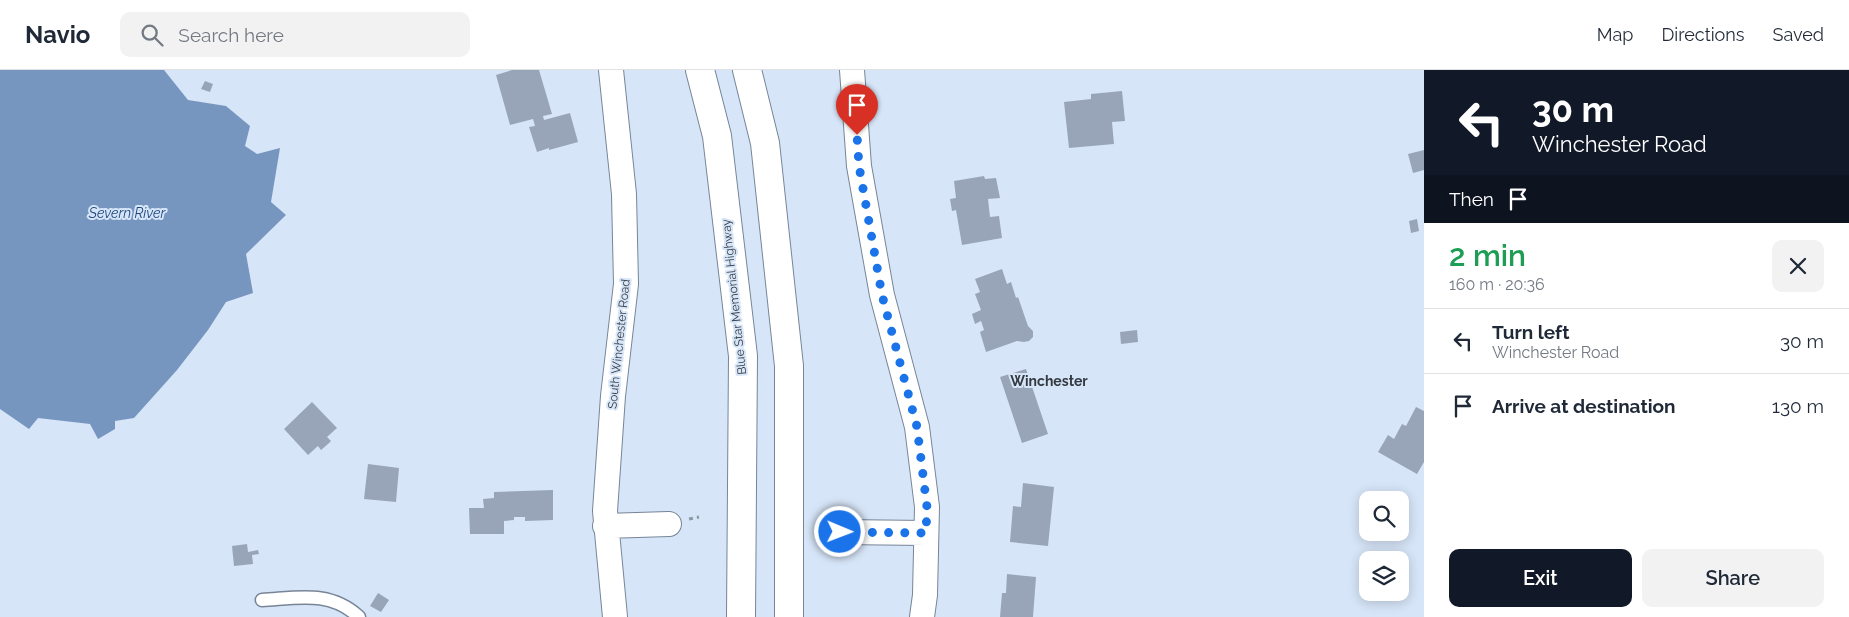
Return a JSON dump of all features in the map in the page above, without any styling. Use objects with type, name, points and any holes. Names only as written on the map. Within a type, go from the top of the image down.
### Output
[{"type":"highway","name":"Blue Star Memorial Highway","points":[[700,70],[717,136],[743,356],[742,617]]},
{"type":"highway","points":[[747,70],[765,143],[789,366],[789,617]]},
{"type":"street","name":"South Winchester Road","points":[[611,70],[614,80],[624,194],[626,284],[613,396],[604,511],[615,617]]},
{"type":"street","points":[[852,70],[859,166],[882,295],[917,427],[927,507],[925,595],[922,617]]},
{"type":"street","points":[[605,526],[669,524]]},
{"type":"street","points":[[840,532],[926,533]]},
{"type":"lane","points":[[262,600],[315,596],[337,602],[359,617]]},
{"type":"water","name":"Severn River","points":[[0,70],[164,70],[188,100],[226,106],[250,126],[245,146],[257,154],[280,148],[271,202],[286,215],[246,254],[253,293],[226,302],[208,330],[177,370],[134,418],[115,421],[115,429],[98,439],[90,424],[38,418],[29,429],[0,409]]},
{"type":"building","points":[[512,70],[539,70],[552,114],[543,116],[544,120],[570,113],[578,142],[537,152],[529,127],[535,126],[533,119],[510,125],[496,75]]},
{"type":"building","points":[[205,81],[213,84],[210,92],[201,89]]},
{"type":"building","points":[[1122,91],[1125,121],[1112,122],[1114,144],[1069,148],[1064,102],[1091,99],[1091,94]]},
{"type":"building","points":[[1424,150],[1424,170],[1413,173],[1408,154]]},
{"type":"building","points":[[984,176],[985,179],[996,178],[1000,198],[988,199],[990,217],[999,216],[1002,238],[962,245],[956,210],[952,211],[950,199],[956,198],[954,181]]},
{"type":"building","points":[[1417,219],[1419,231],[1411,233],[1409,221]]},
{"type":"building","points":[[1002,269],[1007,284],[1011,282],[1016,298],[1018,297],[1028,326],[1033,331],[1033,337],[1029,341],[1017,341],[986,352],[980,332],[984,330],[981,321],[975,324],[972,314],[981,310],[975,294],[980,292],[975,279]]},
{"type":"building","points":[[1137,330],[1138,342],[1121,344],[1120,332]]},
{"type":"building","points":[[1026,369],[1048,434],[1022,443],[1000,377]]},
{"type":"building","points":[[312,402],[337,428],[327,437],[331,441],[328,444],[321,450],[318,446],[308,455],[284,429]]},
{"type":"building","points":[[1416,407],[1424,411],[1424,462],[1417,474],[1378,452],[1388,435],[1394,439],[1402,424],[1406,426]]},
{"type":"building","points":[[368,464],[399,468],[396,502],[364,499]]},
{"type":"building","points":[[1023,483],[1054,487],[1048,546],[1010,542],[1013,506],[1021,507]]},
{"type":"building","points":[[553,490],[553,520],[525,521],[525,517],[514,517],[514,520],[504,521],[504,534],[470,534],[469,508],[484,508],[483,499],[494,498],[494,492]]},
{"type":"building","points":[[247,544],[248,552],[258,550],[259,554],[252,555],[253,564],[234,566],[232,546]]},
{"type":"building","points":[[1007,574],[1036,577],[1033,617],[1000,617],[1002,593],[1006,593]]},
{"type":"building","points":[[378,593],[389,600],[381,612],[370,606]]},
{"type":"district","name":"Winchester","points":[[1049,381]]},
{"type":"route","points":[[840,532],[926,533],[927,507],[917,427],[882,295],[859,166],[857,135]]}]
